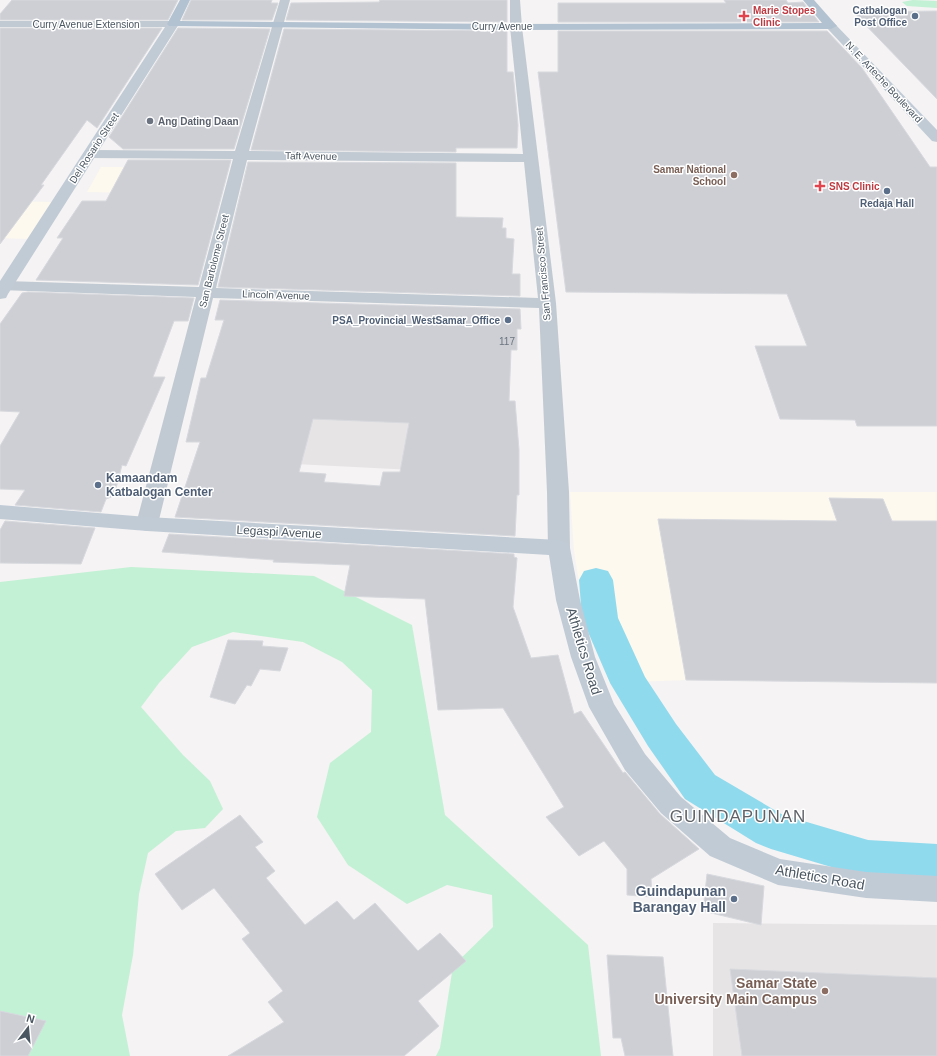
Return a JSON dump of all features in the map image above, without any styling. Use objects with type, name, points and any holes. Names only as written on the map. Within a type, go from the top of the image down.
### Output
[{"type":"main road","name":"Del Rosario Street","points":[[173,24],[185,0]]},
{"type":"main road","points":[[808,0],[831,26]]},
{"type":"main road","name":"Curry Avenue","points":[[173,24],[831,26]]},
{"type":"street","name":"San Bartolome Street","points":[[147,524],[241,155],[285,0]]},
{"type":"street","name":"San Francisco Street","points":[[515,0],[516,26],[532,158],[547,303],[558,492],[559,548]]},
{"type":"street","name":"Curry Avenue Extension","points":[[0,24],[173,24]]},
{"type":"street","name":"Del Rosario Street","points":[[3,290],[173,24]]},
{"type":"street","name":"N. E. Arteche Boulevard","points":[[831,26],[937,138]]},
{"type":"street","name":"Taft Avenue","points":[[90,154],[532,158]]},
{"type":"street","name":"Lincoln Avenue","points":[[3,290],[207,293],[547,303]]},
{"type":"street","name":"Legaspi Avenue","points":[[0,512],[147,524],[559,548]]},
{"type":"street","name":"Athletics Road","points":[[559,548],[568,600],[583,657],[602,707],[635,762],[670,805],[720,847],[778,872],[866,885],[937,890]]},
{"type":"shaded area","points":[[101,167],[158,167],[146,193],[87,192]]},
{"type":"shaded area","points":[[0,201],[54,202],[29,239],[0,238]]},
{"type":"shaded area","points":[[271,388],[460,395],[453,472],[256,462]]},
{"type":"shaded area","points":[[570,492],[937,492],[937,683],[686,680],[609,683],[582,601],[574,551]]},
{"type":"shaded area","name":"Samar State University Main Campus","points":[[713,923],[937,925],[937,1056],[713,1056]]},
{"type":"green space","points":[[913,0],[937,1],[937,8],[907,6],[902,2]]},
{"type":"green space","points":[[131,567],[314,576],[412,625],[445,815],[588,945],[601,1056],[436,1056],[440,1048],[453,966],[493,927],[492,895],[447,885],[407,904],[348,865],[317,817],[330,763],[371,732],[372,690],[342,662],[303,642],[233,632],[192,647],[159,683],[141,707],[183,755],[210,781],[223,809],[205,828],[176,831],[148,853],[139,894],[133,955],[122,1015],[130,1056],[0,1056],[0,582]]},
{"type":"building","points":[[12,0],[178,0],[168,20],[0,20],[0,14]]},
{"type":"building","points":[[191,0],[272,0],[271,3],[278,3],[272,20],[182,20]]},
{"type":"building","points":[[380,0],[507,0],[507,22],[286,20],[291,3],[379,2]]},
{"type":"building","points":[[724,0],[786,0],[788,3],[803,2],[819,22],[558,22],[558,3],[726,3]]},
{"type":"building","points":[[937,11],[937,99],[853,12]]},
{"type":"building","points":[[0,28],[162,28],[97,128],[87,120],[41,185],[44,185],[0,244]]},
{"type":"building","points":[[178,28],[270,29],[234,149],[123,149],[109,137]]},
{"type":"building","points":[[284,29],[507,31],[507,72],[513,72],[518,125],[517,148],[456,148],[456,152],[251,150]]},
{"type":"building","points":[[558,31],[827,31],[862,68],[930,167],[937,167],[937,426],[857,426],[855,420],[780,419],[755,346],[807,346],[787,294],[566,292],[538,72],[558,72]]},
{"type":"building","points":[[128,160],[231,160],[198,285],[36,280],[63,238],[57,238],[82,201],[106,201]]},
{"type":"building","points":[[248,162],[456,163],[456,217],[503,218],[502,228],[506,228],[506,238],[514,239],[512,274],[520,274],[520,296],[218,287]]},
{"type":"building","points":[[22,293],[194,298],[188,321],[174,321],[153,377],[165,377],[126,466],[122,465],[114,496],[106,499],[101,512],[15,505],[25,490],[0,489],[0,446],[20,412],[0,411],[0,324]]},
{"type":"building","points":[[220,300],[520,309],[521,329],[517,329],[517,350],[511,350],[509,401],[515,401],[519,450],[519,495],[517,495],[515,536],[175,517],[200,442],[186,442],[201,378],[206,378],[224,320],[215,320]],"holes":[[[313,419],[409,423],[400,472],[383,472],[380,486],[324,482],[326,474],[299,472]]]},
{"type":"building","points":[[829,498],[883,499],[892,521],[937,521],[937,683],[686,680],[658,519],[837,521]]},
{"type":"building","points":[[5,521],[95,528],[81,564],[0,563],[0,530]]},
{"type":"building","points":[[169,534],[514,554],[514,557],[517,558],[513,607],[531,658],[558,655],[574,714],[581,711],[623,773],[625,772],[660,814],[699,849],[651,879],[652,897],[627,895],[627,869],[604,841],[579,856],[546,817],[564,807],[503,708],[438,710],[425,599],[344,596],[350,565],[273,562],[274,560],[162,552]]},
{"type":"building","points":[[228,640],[263,641],[262,646],[288,648],[280,671],[260,669],[251,686],[247,685],[235,704],[210,697]]},
{"type":"building","points":[[240,815],[263,842],[255,847],[275,871],[266,878],[305,925],[337,901],[354,920],[375,903],[418,951],[440,933],[466,961],[418,1001],[439,1026],[404,1056],[228,1056],[284,1022],[268,1002],[283,991],[242,939],[250,933],[214,888],[182,910],[155,874]]},
{"type":"building","name":"Guindapunan Barangay Hall","points":[[707,874],[764,886],[761,925],[703,911]]},
{"type":"building","points":[[607,955],[663,957],[673,1056],[625,1056],[621,1038],[613,1038]]},
{"type":"building","points":[[730,969],[937,978],[937,1056],[742,1056]]},
{"type":"building","points":[[0,1011],[46,1021],[28,1056],[0,1056]]},
{"type":"waterway","points":[[596,580],[600,618],[629,683],[662,735],[700,787],[771,830],[868,859],[937,864]]},
{"type":"place","name":"Marie Stopes Clinic","points":[[744,16]]},
{"type":"place","name":"Catbalogan Post Office","points":[[915,16]]},
{"type":"place","name":"Ang Dating Daan","points":[[150,121]]},
{"type":"place","name":"Samar National School","points":[[734,175]]},
{"type":"place","name":"SNS Clinic","points":[[820,186]]},
{"type":"place","name":"Redaja Hall","points":[[887,191]]},
{"type":"place","name":"PSA_Provincial_WestSamar_Office","points":[[508,320]]},
{"type":"place","name":"Kamaandam Katbalogan Center","points":[[98,485]]},
{"type":"place","name":"Guindapunan Barangay Hall","points":[[734,899]]},
{"type":"place","name":"Samar State University Main Campus","points":[[825,991]]},
{"type":"district","name":"GUINDAPUNAN","points":[[738,816]]}]
